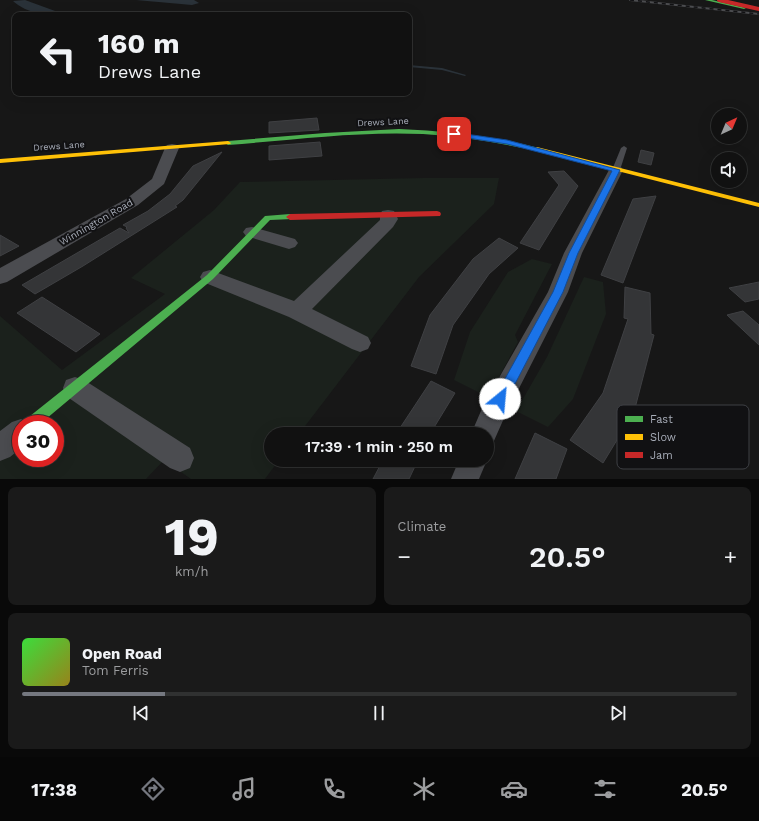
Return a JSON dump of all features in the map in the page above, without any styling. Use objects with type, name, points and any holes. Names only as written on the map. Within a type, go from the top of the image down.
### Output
[{"type":"street","points":[[713,0],[759,10]]},
{"type":"street","name":"Drews Lane","points":[[0,161],[371,132],[426,131],[500,141],[759,205]]},
{"type":"street","name":"Winnington Road","points":[[0,277],[132,202],[159,181],[172,148]]},
{"type":"street","points":[[487,427],[493,412],[558,292],[573,253],[616,170]]},
{"type":"street","points":[[41,415],[210,277],[252,232],[268,218],[437,214]]},
{"type":"street","points":[[297,311],[388,223],[388,215]]},
{"type":"street","points":[[252,232],[289,243]]},
{"type":"street","points":[[210,277],[297,311],[360,343]]},
{"type":"street","points":[[75,388],[180,458]]},
{"type":"street","points":[[0,448],[12,438]]},
{"type":"street","points":[[465,479],[470,467]]},
{"type":"lane","points":[[616,170],[624,148]]},
{"type":"shaded area","points":[[25,0],[58,12],[34,12],[25,9],[13,1]]},
{"type":"shaded area","points":[[136,0],[194,0],[199,3],[192,5]]},
{"type":"shaded area","points":[[499,178],[494,204],[419,277],[304,427],[264,427],[264,467],[274,467],[265,479],[191,479],[164,460],[146,479],[0,479],[0,316],[62,370],[165,294],[131,278],[214,210],[240,182]]},
{"type":"shaded area","points":[[532,259],[552,264],[515,335],[518,342],[488,397],[454,380],[470,332],[508,272]]},
{"type":"shaded area","points":[[584,277],[603,282],[606,314],[573,399],[548,427],[516,411],[547,357]]},
{"type":"building","points":[[317,118],[319,130],[269,133],[269,122]]},
{"type":"building","points":[[320,142],[322,156],[269,160],[269,146]]},
{"type":"building","points":[[641,150],[654,153],[651,165],[638,162]]},
{"type":"building","points":[[222,152],[183,200],[175,206],[177,207],[83,266],[35,294],[22,285],[120,228],[129,233],[126,228],[127,227],[123,225],[148,211],[170,194],[193,166]]},
{"type":"building","points":[[564,171],[578,186],[539,250],[520,243],[559,185],[548,172]]},
{"type":"building","points":[[656,196],[623,283],[601,275],[633,199]]},
{"type":"building","points":[[0,235],[19,246],[0,256]]},
{"type":"building","points":[[499,238],[518,248],[489,274],[453,325],[436,374],[411,366],[430,315],[473,259]]},
{"type":"building","points":[[759,282],[759,299],[745,302],[729,288]]},
{"type":"building","points":[[625,287],[650,293],[651,334],[654,335],[636,405],[617,405],[617,440],[603,463],[570,440],[603,393],[628,319],[624,318]]},
{"type":"building","points":[[42,297],[100,334],[76,352],[17,313]]},
{"type":"building","points":[[743,311],[759,325],[759,345],[727,315]]},
{"type":"building","points":[[431,381],[455,393],[434,427],[401,427]]},
{"type":"building","points":[[535,433],[567,449],[556,479],[515,479]]},
{"type":"building","points":[[379,467],[415,467],[409,479],[373,479]]},
{"type":"waterway","points":[[412,66],[442,69],[465,75]]},
{"type":"railway","points":[[630,0],[759,14]]},
{"type":"traffic: fast","points":[[707,0],[744,8]]},
{"type":"traffic: fast","points":[[228,143],[325,134],[399,131],[466,136],[537,149]]},
{"type":"traffic: fast","points":[[41,415],[210,277],[268,218],[290,217]]},
{"type":"traffic: slow","points":[[0,161],[228,143]]},
{"type":"traffic: slow","points":[[537,149],[759,205]]},
{"type":"traffic: jam","points":[[719,0],[759,9]]},
{"type":"traffic: jam","points":[[290,217],[437,214]]},
{"type":"route","points":[[454,134],[507,142],[616,170],[573,253],[558,292],[500,399]]}]
